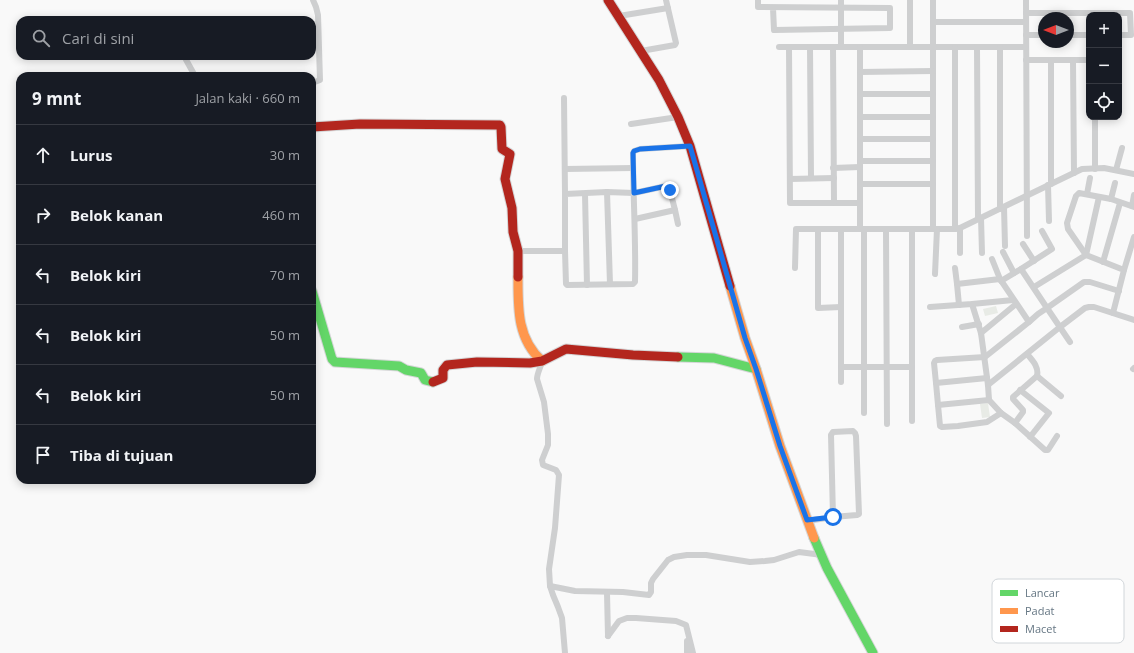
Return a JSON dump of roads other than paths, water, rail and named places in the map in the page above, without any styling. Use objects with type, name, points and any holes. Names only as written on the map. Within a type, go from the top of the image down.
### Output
[{"type":"street","points":[[313,0],[318,15],[320,80],[316,82]]},
{"type":"street","points":[[608,0],[659,80],[678,117],[690,146],[745,338],[780,446],[807,520],[822,554],[872,653]]},
{"type":"street","points":[[641,51],[675,45],[676,40],[666,0]]},
{"type":"street","points":[[758,0],[758,7],[773,8],[890,8],[890,28],[774,30],[773,8]]},
{"type":"street","points":[[841,0],[841,47]]},
{"type":"street","points":[[910,0],[910,47]]},
{"type":"street","points":[[933,0],[933,184],[935,274]]},
{"type":"street","points":[[1026,0],[1027,236]]},
{"type":"street","points":[[619,16],[668,8]]},
{"type":"street","points":[[1026,13],[1086,13]]},
{"type":"street","points":[[1122,13],[1130,13],[1130,35],[1122,35]]},
{"type":"street","points":[[933,22],[1026,22]]},
{"type":"street","points":[[1026,35],[1038,35]]},
{"type":"street","points":[[1074,35],[1086,35]]},
{"type":"street","points":[[779,47],[1026,47]]},
{"type":"street","points":[[789,47],[790,203],[860,203]]},
{"type":"street","points":[[810,47],[811,178]]},
{"type":"street","points":[[833,47],[834,203]]},
{"type":"street","points":[[860,47],[860,203],[862,229],[864,413]]},
{"type":"street","points":[[955,47],[958,228],[960,253]]},
{"type":"street","points":[[977,47],[982,253]]},
{"type":"street","points":[[1000,47],[1002,208],[1005,246]]},
{"type":"street","points":[[186,60],[193,72]]},
{"type":"street","points":[[1026,60],[1086,60]]},
{"type":"street","points":[[1049,221],[1051,60]]},
{"type":"street","points":[[1074,60],[1074,173]]},
{"type":"street","points":[[860,72],[933,72]]},
{"type":"street","points":[[860,94],[933,94]]},
{"type":"street","points":[[564,98],[565,251],[567,285],[633,284],[635,282],[633,153],[636,150],[690,146]]},
{"type":"street","points":[[631,124],[678,117]]},
{"type":"street","points":[[860,117],[933,117]]},
{"type":"street","points":[[1095,120],[1095,168]]},
{"type":"street","points":[[316,127],[360,124],[500,125],[502,149],[510,154],[505,179],[512,208],[513,232],[518,251],[518,301],[520,328],[528,345],[535,355],[542,361]]},
{"type":"street","points":[[860,139],[933,139]]},
{"type":"street","points":[[1116,170],[1122,148]]},
{"type":"street","points":[[834,168],[860,164],[933,161]]},
{"type":"street","points":[[565,169],[633,168]]},
{"type":"street","points":[[795,268],[796,229],[958,228],[980,219],[1082,169],[1104,168],[1134,174]]},
{"type":"street","points":[[790,179],[834,178]]},
{"type":"street","points":[[1087,194],[1090,178]]},
{"type":"street","points":[[1111,199],[1115,183]]},
{"type":"street","points":[[860,184],[933,184]]},
{"type":"street","points":[[565,194],[607,192],[634,193],[666,186],[669,187],[670,190],[678,224]]},
{"type":"street","points":[[607,192],[610,284]]},
{"type":"street","points":[[1124,270],[1086,255],[1068,229],[1067,223],[1077,194],[1079,193],[1111,199],[1133,206],[1134,195]]},
{"type":"street","points":[[584,194],[587,285]]},
{"type":"street","points":[[1034,287],[1086,255],[1099,197]]},
{"type":"street","points":[[1103,262],[1120,203]]},
{"type":"street","points":[[635,219],[675,210]]},
{"type":"street","points":[[818,229],[818,308],[841,307]]},
{"type":"street","points":[[841,229],[841,382]]},
{"type":"street","points":[[886,229],[887,424]]},
{"type":"street","points":[[912,229],[912,421]]},
{"type":"street","points":[[957,284],[1000,280],[1034,261],[1052,249],[1042,231]]},
{"type":"street","points":[[1113,313],[1134,237]]},
{"type":"street","points":[[1023,244],[1034,261]]},
{"type":"street","points":[[518,251],[565,251]]},
{"type":"street","points":[[1003,252],[1014,273]]},
{"type":"street","points":[[992,258],[1000,280],[1029,322]]},
{"type":"street","points":[[954,268],[959,305]]},
{"type":"street","points":[[1021,269],[1070,342]]},
{"type":"street","points":[[1001,413],[987,422],[942,427],[940,423],[938,405],[935,361],[985,357],[1038,314],[1084,282],[1090,282],[1119,291]]},
{"type":"street","points":[[930,307],[1015,302]]},
{"type":"street","points":[[981,333],[1015,302]]},
{"type":"street","points":[[972,304],[981,333],[989,400],[1001,413],[1046,451],[1057,436]]},
{"type":"street","points":[[316,305],[334,362],[399,366],[406,370],[421,373],[424,380],[430,382],[439,381],[443,378],[444,370],[447,365],[477,362],[530,363],[542,361],[566,349],[634,355],[714,358],[756,369]]},
{"type":"street","points":[[988,385],[1085,308],[1094,307],[1134,320]]},
{"type":"street","points":[[962,327],[979,324]]},
{"type":"street","points":[[1015,424],[1024,412],[1013,399],[1014,395],[1037,376],[1038,369],[1027,354]]},
{"type":"street","points":[[542,361],[537,380],[544,402],[548,434],[548,445],[542,462],[543,465],[556,470],[559,475],[555,528],[549,569],[550,586],[562,618],[565,653]]},
{"type":"street","points":[[841,367],[912,367]]},
{"type":"street","points":[[1037,376],[1061,396]]},
{"type":"street","points":[[936,383],[987,378]]},
{"type":"street","points":[[1020,390],[1049,413],[1030,437]]},
{"type":"street","points":[[938,405],[989,400]]},
{"type":"street","points":[[807,520],[857,515],[859,514],[856,436],[853,431],[833,432],[831,435],[833,517]]},
{"type":"street","points":[[550,586],[575,591],[623,592],[649,595],[651,592],[651,583],[662,566],[668,560],[680,556],[706,556],[750,562],[774,560],[799,552],[822,554]]},
{"type":"street","points":[[607,592],[608,636],[619,621],[627,618],[676,621],[686,625],[693,653]]},
{"type":"street","points":[[687,628],[687,653]]}]
